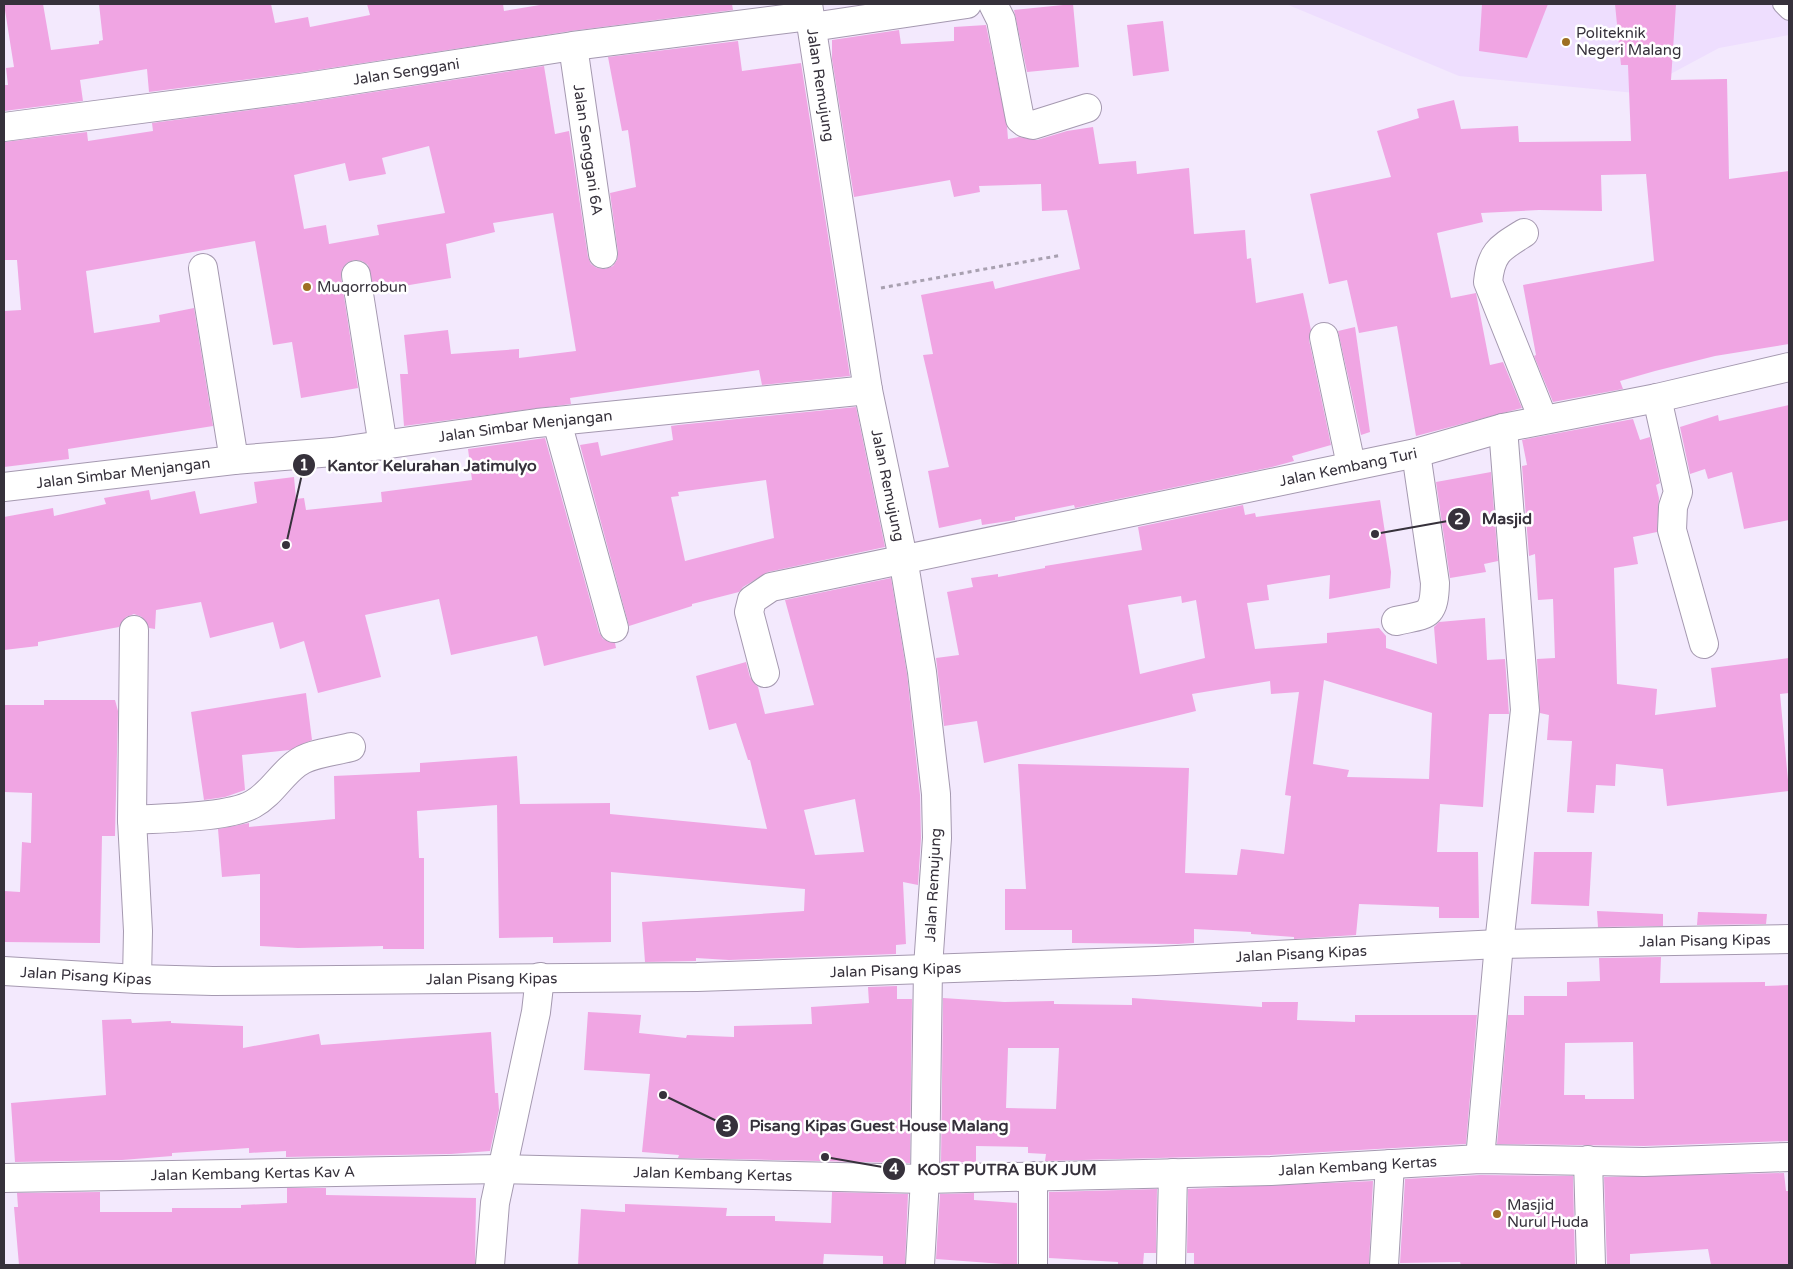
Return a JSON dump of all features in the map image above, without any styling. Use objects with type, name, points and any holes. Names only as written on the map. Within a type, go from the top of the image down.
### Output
[{"type":"street","name":"Jalan Senggani","points":[[4,127],[309,87],[573,46],[810,16],[967,4]]},
{"type":"street","points":[[993,4],[1001,20],[1020,119],[1025,123],[1033,125],[1087,108]]},
{"type":"street","name":"Jalan Remujung","points":[[810,16],[868,390],[904,558],[922,672],[936,794],[937,838],[928,967]]},
{"type":"street","name":"Jalan Senggani 6A","points":[[573,46],[603,254]]},
{"type":"street","points":[[1524,233],[1499,249],[1490,264],[1488,282],[1544,419]]},
{"type":"street","points":[[203,268],[234,460]]},
{"type":"street","points":[[356,275],[383,446]]},
{"type":"street","points":[[1324,337],[1351,465]]},
{"type":"street","name":"Jalan Kembang Turi","points":[[764,673],[749,612],[752,600],[771,587],[1416,453],[1503,428],[1657,398],[1789,367]]},
{"type":"street","name":"Jalan Simbar Menjangan","points":[[4,487],[234,460],[383,446],[557,422],[868,390]]},
{"type":"street","points":[[1657,398],[1678,492],[1673,507],[1672,530],[1704,644]]},
{"type":"street","points":[[557,422],[614,628]]},
{"type":"street","points":[[1480,1159],[1499,944],[1526,710],[1503,428]]},
{"type":"street","points":[[1396,621],[1425,614],[1434,604],[1435,583],[1416,453]]},
{"type":"street","points":[[134,630],[132,820],[138,931],[137,979]]},
{"type":"street","points":[[132,820],[225,812],[252,804],[268,793],[296,764],[309,757],[351,748]]},
{"type":"street","name":"Jalan Pisang Kipas","points":[[4,971],[137,979],[372,981],[698,977],[928,967],[1166,961],[1499,944],[1789,939]]},
{"type":"street","points":[[920,1265],[925,1180],[928,967]]},
{"type":"street","points":[[490,1265],[494,1203],[536,1012],[540,978]]},
{"type":"street","name":"Jalan Kembang Kertas","points":[[500,1170],[925,1180],[1271,1171],[1480,1159],[1644,1162],[1789,1157]]},
{"type":"street","points":[[1588,1160],[1591,1265]]},
{"type":"street","points":[[1384,1265],[1390,1164]]},
{"type":"street","name":"Jalan Kembang Kertas Kav A","points":[[4,1178],[500,1170]]},
{"type":"street","points":[[1171,1265],[1173,1173]]},
{"type":"street","points":[[1033,1176],[1033,1265]]},
{"type":"lane","points":[[1782,4],[1789,11]]},
{"type":"path","points":[[853,293],[1062,255]]},
{"type":"shaded area","name":"Politeknik Negeri Malang","points":[[1286,4],[1789,4],[1789,35],[1719,48],[1635,93],[1459,76]]},
{"type":"building","points":[[4,4],[43,4],[51,50],[99,44],[99,41],[103,40],[99,4],[271,4],[275,23],[308,17],[310,27],[370,15],[367,4],[503,4],[504,11],[546,4],[732,4],[733,10],[571,31],[298,73],[149,92],[147,69],[80,80],[83,101],[4,111],[4,85],[8,85],[6,68],[14,67]]},
{"type":"building","points":[[1073,4],[1079,67],[1027,72],[1014,10]]},
{"type":"building","points":[[1482,4],[1548,4],[1527,58],[1479,51]]},
{"type":"building","points":[[1615,4],[1676,4],[1671,80],[1727,79],[1729,179],[1789,171],[1789,344],[1715,356],[1620,381],[1623,389],[1553,402],[1534,356],[1536,355],[1523,285],[1654,261],[1646,174],[1601,175],[1602,211],[1539,210],[1481,213],[1483,222],[1437,233],[1451,298],[1476,293],[1490,365],[1503,362],[1522,408],[1416,436],[1397,326],[1359,333],[1347,280],[1329,284],[1310,194],[1391,177],[1377,131],[1419,118],[1417,109],[1454,100],[1461,129],[1518,126],[1519,142],[1631,141],[1628,65],[1621,65]]},
{"type":"building","points":[[1163,21],[1169,71],[1133,76],[1127,25]]},
{"type":"building","points":[[986,25],[1008,139],[1019,137],[1037,140],[1067,131],[1093,127],[1099,164],[1136,161],[1137,174],[1189,168],[1194,234],[1245,230],[1247,259],[1251,258],[1256,303],[1303,293],[1311,330],[1309,340],[1331,445],[1292,456],[1294,461],[1272,467],[1075,508],[1074,505],[1015,517],[1015,520],[982,525],[981,519],[939,528],[928,471],[949,467],[923,355],[933,354],[921,295],[993,281],[995,289],[1080,269],[1067,210],[1042,211],[1041,184],[979,186],[980,192],[954,197],[950,180],[854,197],[832,59],[832,40],[899,30],[901,44],[954,41],[954,27]]},
{"type":"building","points":[[738,41],[742,71],[801,63],[850,376],[762,385],[759,370],[570,398],[571,404],[404,426],[400,374],[408,374],[404,335],[448,330],[451,354],[519,349],[519,358],[576,351],[553,213],[493,223],[495,232],[446,244],[451,278],[374,291],[368,265],[362,261],[354,260],[347,263],[342,269],[341,277],[358,388],[301,398],[292,342],[273,345],[255,241],[86,271],[94,333],[160,322],[159,315],[194,308],[213,426],[68,449],[69,459],[4,467],[4,311],[21,310],[17,260],[4,260],[4,142],[87,132],[88,141],[153,131],[152,123],[302,103],[544,66],[555,134],[569,131],[588,257],[591,264],[597,268],[605,269],[613,266],[617,260],[618,252],[610,193],[636,187],[628,130],[622,131],[608,57]],"holes":[[[429,146],[445,213],[377,225],[379,235],[329,244],[326,225],[304,229],[294,175],[345,163],[349,181],[386,174],[382,158]]]},
{"type":"building","points":[[1355,327],[1370,432],[1361,435],[1338,331]]},
{"type":"building","points":[[1789,405],[1789,520],[1744,529],[1732,472],[1708,479],[1705,469],[1690,474],[1680,427],[1718,415],[1719,421]]},
{"type":"building","points":[[856,407],[885,547],[768,572],[743,587],[739,592],[692,604],[692,606],[629,626],[580,445],[598,442],[601,456],[673,440],[671,426]],"holes":[[[766,480],[774,538],[685,561],[671,497],[679,496],[678,492]]]},
{"type":"building","points":[[1633,419],[1640,440],[1650,437],[1660,483],[1656,485],[1659,498],[1657,532],[1633,537],[1638,564],[1614,568],[1617,684],[1657,689],[1655,715],[1716,707],[1711,668],[1789,658],[1789,693],[1780,694],[1789,791],[1667,806],[1663,769],[1616,764],[1615,786],[1596,785],[1594,813],[1567,812],[1572,741],[1547,740],[1549,715],[1540,713],[1537,659],[1555,658],[1553,599],[1538,600],[1535,554],[1529,556],[1522,466],[1527,465],[1522,440]]},
{"type":"building","points":[[545,438],[599,632],[603,639],[615,643],[616,648],[544,666],[537,636],[451,655],[439,599],[365,615],[381,677],[318,693],[304,641],[280,649],[273,622],[210,638],[201,602],[156,610],[155,629],[149,628],[142,617],[134,614],[126,617],[119,627],[38,642],[38,646],[4,650],[4,517],[53,508],[54,516],[106,504],[104,498],[149,490],[151,500],[195,491],[200,514],[257,503],[254,482],[294,477],[296,499],[304,498],[306,510],[382,502],[381,492],[472,480],[468,449]]},
{"type":"building","points":[[1491,472],[1498,561],[1484,564],[1486,572],[1450,578],[1436,482]]},
{"type":"building","points":[[1380,500],[1391,572],[1390,588],[1329,599],[1330,575],[1267,585],[1269,600],[1247,603],[1255,649],[1327,643],[1327,633],[1379,628],[1386,636],[1386,648],[1437,664],[1434,627],[1439,622],[1485,618],[1487,660],[1505,659],[1509,714],[1489,714],[1483,807],[1440,804],[1437,852],[1478,852],[1479,918],[1439,918],[1439,907],[1359,904],[1356,935],[1294,939],[1294,937],[1251,934],[1251,932],[1194,929],[1194,943],[1178,944],[1072,943],[1072,930],[1005,930],[1005,889],[1026,889],[1018,764],[1189,768],[1185,873],[1237,875],[1241,849],[1284,854],[1291,796],[1285,795],[1299,692],[1271,694],[1270,681],[1192,694],[1196,711],[984,763],[977,721],[944,726],[936,658],[959,655],[947,592],[973,587],[971,578],[998,574],[998,577],[1045,568],[1045,566],[1142,550],[1138,527],[1243,505],[1245,515],[1255,513],[1256,517]],"holes":[[[1181,596],[1182,603],[1196,600],[1205,658],[1140,674],[1128,605]],[[1324,680],[1432,713],[1429,779],[1347,777],[1349,770],[1313,764]]]},
{"type":"building","points":[[891,578],[907,674],[920,795],[921,838],[918,885],[903,882],[906,944],[896,945],[896,954],[729,960],[696,958],[696,961],[645,962],[642,922],[804,911],[805,889],[611,872],[611,942],[553,943],[553,937],[499,938],[497,805],[417,811],[419,858],[424,858],[424,949],[383,949],[383,946],[298,948],[260,946],[260,874],[222,877],[218,829],[249,823],[249,827],[335,819],[334,776],[420,772],[420,763],[517,756],[520,804],[610,803],[610,814],[767,829],[750,760],[748,760],[736,723],[709,730],[696,676],[746,662],[750,677],[758,687],[765,714],[814,705],[785,600]],"holes":[[[855,799],[864,852],[815,855],[804,810]]]},
{"type":"building","points":[[306,693],[312,740],[290,750],[242,755],[245,790],[225,797],[204,800],[191,712]]},
{"type":"building","points":[[44,700],[115,700],[118,711],[115,836],[102,836],[100,943],[4,942],[4,891],[20,892],[22,842],[31,843],[32,793],[4,792],[4,705],[44,705]]},
{"type":"building","points":[[1534,852],[1592,852],[1589,906],[1531,904]]},
{"type":"building","points":[[1597,911],[1663,914],[1663,926],[1598,927]]},
{"type":"building","points":[[1698,912],[1767,914],[1766,924],[1697,925]]},
{"type":"building","points":[[1661,957],[1660,983],[1765,982],[1765,986],[1789,985],[1789,1141],[1644,1146],[1497,1144],[1508,1015],[1524,1015],[1524,996],[1567,996],[1567,982],[1600,981],[1599,958]],"holes":[[[1633,1042],[1634,1099],[1585,1099],[1585,1095],[1564,1095],[1565,1043]]]},
{"type":"building","points":[[897,986],[897,999],[912,999],[910,1163],[678,1158],[679,1155],[642,1152],[650,1074],[584,1070],[588,1012],[641,1015],[639,1033],[686,1038],[687,1035],[734,1037],[734,1026],[812,1024],[811,1007],[869,1003],[868,987]]},
{"type":"building","points":[[943,998],[1004,1002],[1054,1001],[1054,1004],[1132,1005],[1132,998],[1262,1007],[1262,1002],[1298,1002],[1297,1020],[1355,1022],[1355,1015],[1477,1015],[1466,1144],[1270,1155],[1045,1161],[1046,1154],[1028,1153],[1028,1147],[976,1146],[976,1162],[941,1163]],"holes":[[[1008,1048],[1059,1048],[1056,1109],[1006,1108]]]},
{"type":"building","points":[[131,1019],[132,1023],[171,1021],[171,1023],[243,1026],[243,1048],[319,1034],[321,1045],[491,1032],[495,1093],[498,1093],[499,1110],[490,1151],[451,1154],[286,1157],[286,1151],[249,1153],[249,1148],[172,1153],[172,1156],[122,1160],[15,1162],[11,1103],[106,1095],[102,1020]]},
{"type":"building","points":[[1784,1173],[1786,1191],[1789,1191],[1789,1265],[1711,1265],[1708,1249],[1630,1254],[1630,1265],[1607,1265],[1604,1177]]},
{"type":"building","points":[[1480,1175],[1573,1176],[1575,1265],[1461,1265],[1460,1262],[1400,1263],[1405,1179]]},
{"type":"building","points":[[1373,1181],[1369,1265],[1194,1265],[1194,1253],[1187,1253],[1188,1189]]},
{"type":"building","points":[[287,1188],[326,1188],[326,1195],[476,1198],[475,1265],[19,1265],[14,1207],[18,1207],[17,1193],[100,1192],[100,1212],[172,1212],[172,1208],[241,1208],[241,1205],[287,1203]]},
{"type":"building","points":[[1157,1189],[1156,1253],[1144,1253],[1143,1265],[1118,1265],[1118,1262],[1049,1258],[1049,1192]]},
{"type":"building","points":[[832,1192],[908,1194],[905,1265],[883,1265],[883,1256],[824,1254],[823,1265],[578,1265],[581,1209],[625,1212],[625,1204],[727,1208],[726,1216],[775,1216],[775,1221],[831,1223]]},
{"type":"building","points":[[974,1193],[974,1200],[1017,1203],[1017,1265],[936,1259],[940,1194]]},
{"type":"place","name":"Politeknik Negeri Malang","points":[[1566,42]]},
{"type":"place","name":"Muqorrobun","points":[[307,287]]},
{"type":"place","name":"Masjid","points":[[1375,534]]},
{"type":"place","name":"Kantor Kelurahan Jatimulyo","points":[[286,545]]},
{"type":"place","name":"Pisang Kipas Guest House Malang","points":[[663,1095]]},
{"type":"place","name":"KOST PUTRA BUK JUM","points":[[825,1157]]},
{"type":"place","name":"Masjid Nurul Huda","points":[[1497,1214]]}]
